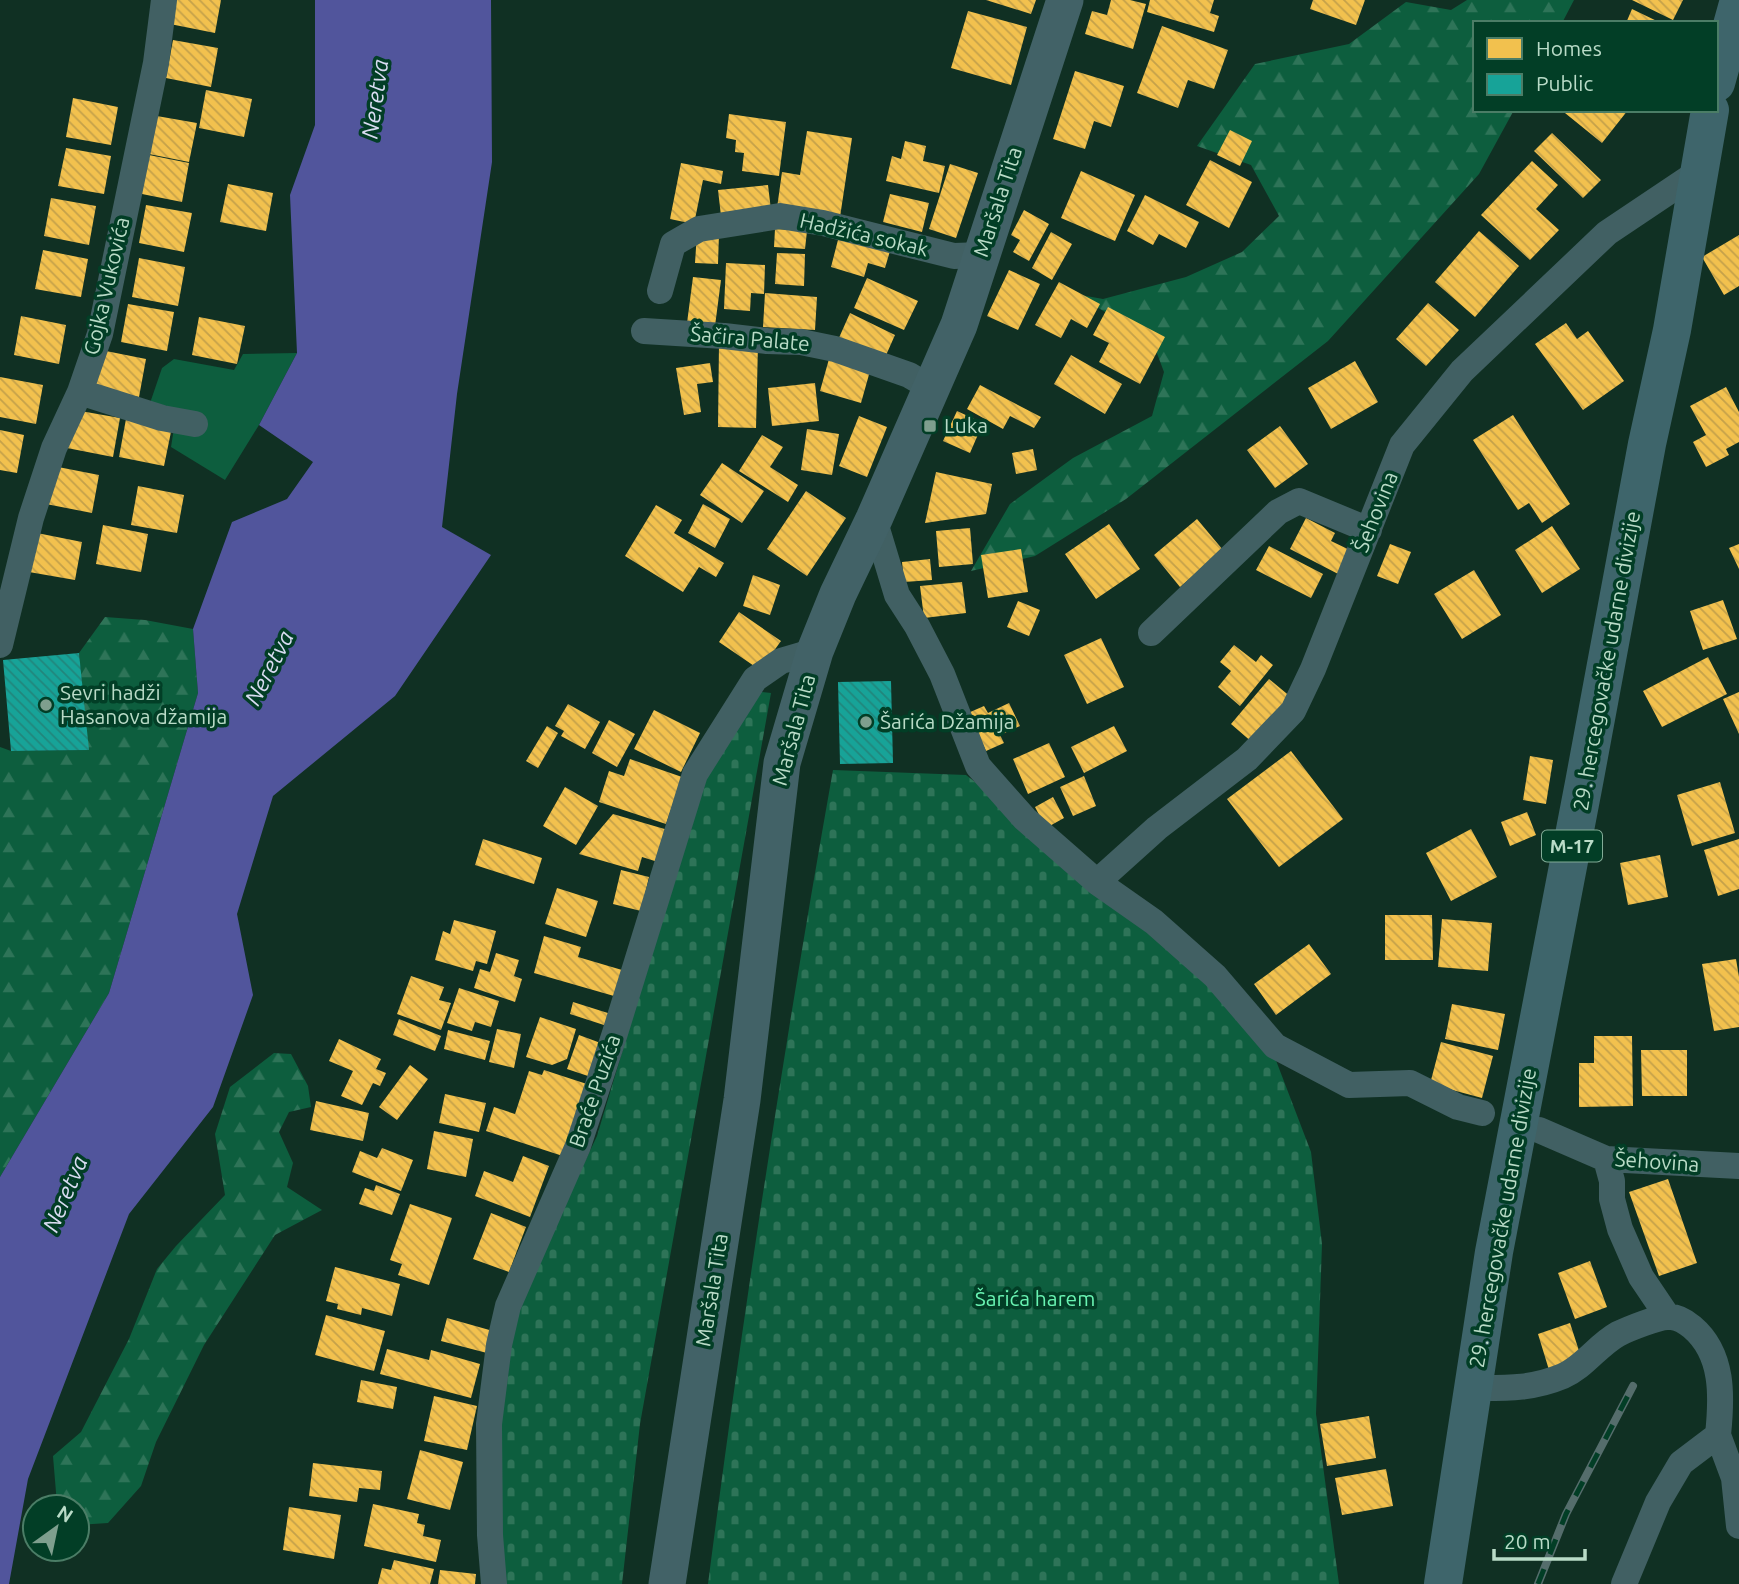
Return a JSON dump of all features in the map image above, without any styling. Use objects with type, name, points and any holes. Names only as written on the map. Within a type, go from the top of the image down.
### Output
[{"type":"main road","points":[[1718,76],[1739,0]]},
{"type":"main road","name":"29. hercegovačke udarne divizije","points":[[1443,1584],[1494,1252],[1642,470],[1672,330],[1710,112]]},
{"type":"street","name":"Gojka Vukovića","points":[[0,645],[35,507],[54,447],[80,392],[100,334],[156,63],[164,0]]},
{"type":"street","name":"Maršala Tita","points":[[667,1584],[742,1100],[779,778],[815,652],[838,594],[959,325],[1065,0]]},
{"type":"street","name":"Šehovina","points":[[1097,882],[1157,828],[1247,759],[1293,711],[1313,669],[1402,446],[1462,371],[1607,233],[1698,172]]},
{"type":"street","name":"Hadžića sokak","points":[[660,290],[673,244],[699,229],[780,216],[823,223],[954,256],[982,255]]},
{"type":"street","name":"Šačira Palate","points":[[645,331],[801,342],[835,349],[884,366],[909,375],[931,388]]},
{"type":"street","points":[[80,392],[162,418],[195,424]]},
{"type":"street","points":[[1151,633],[1278,512],[1299,501],[1369,530]]},
{"type":"street","points":[[874,519],[897,595],[942,674],[978,766],[1025,819],[1097,882],[1154,922],[1214,976],[1275,1046],[1349,1085],[1410,1083],[1458,1107],[1482,1112]]},
{"type":"street","name":"Braće Puzića","points":[[494,1584],[490,1535],[489,1424],[499,1345],[508,1306],[578,1146],[695,774],[755,679],[781,661],[815,652]]},
{"type":"street","name":"Šehovina","points":[[1539,1130],[1606,1159],[1739,1166]]},
{"type":"street","points":[[1606,1159],[1620,1229],[1641,1278],[1668,1317]]},
{"type":"street","points":[[1474,1388],[1523,1389],[1564,1376],[1617,1335],[1668,1317],[1684,1320],[1699,1333],[1714,1354],[1720,1394],[1718,1435],[1734,1478],[1739,1526]]},
{"type":"street","points":[[1623,1584],[1658,1502],[1681,1463],[1718,1435]]},
{"type":"green space","points":[[1467,0],[1574,0],[1563,21],[1473,21],[1473,112],[1513,112],[1479,174],[1328,341],[1126,499],[1035,556],[971,571],[1010,504],[1073,458],[1152,416],[1164,372],[1152,340],[1075,294],[1103,299],[1186,277],[1242,252],[1279,216],[1251,165],[1197,146],[1255,64],[1349,44],[1406,2],[1451,10]]},
{"type":"green space","points":[[297,353],[259,425],[225,480],[171,447],[174,428],[149,406],[162,368],[174,359],[234,370],[243,354]]},
{"type":"green space","points":[[105,617],[145,620],[193,629],[198,693],[109,993],[0,1177],[0,747],[11,751],[88,750],[79,653]]},
{"type":"green space","points":[[754,691],[771,693],[640,1424],[622,1584],[500,1584],[500,1388],[513,1314],[597,1136],[694,812],[697,789]]},
{"type":"green space","name":"Šarića harem","points":[[833,770],[966,775],[1144,912],[1272,1050],[1311,1152],[1322,1244],[1316,1414],[1339,1584],[708,1584],[766,1176]]},
{"type":"green space","points":[[274,1053],[291,1054],[308,1086],[311,1107],[289,1112],[279,1132],[293,1163],[287,1187],[322,1210],[275,1235],[204,1345],[156,1442],[141,1486],[108,1523],[91,1524],[91,1493],[56,1493],[53,1456],[81,1432],[129,1339],[157,1269],[225,1195],[215,1134],[230,1087]]},
{"type":"water","name":"Neretva","points":[[315,0],[491,0],[492,162],[457,394],[442,527],[491,555],[395,696],[273,796],[237,914],[253,995],[213,1107],[129,1214],[28,1479],[25,1493],[21,1493],[21,1518],[9,1584],[0,1584],[0,1177],[109,993],[198,693],[193,629],[232,522],[287,499],[313,462],[259,425],[297,353],[290,195],[315,125]]},
{"type":"building: Homes","points":[[174,0],[221,0],[215,33],[170,24]]},
{"type":"building: Homes","points":[[986,0],[1036,0],[1031,14]]},
{"type":"building: Homes","points":[[1111,0],[1130,0],[1146,4],[1133,49],[1085,34],[1092,11],[1107,15]]},
{"type":"building: Homes","points":[[1150,0],[1214,0],[1210,13],[1219,16],[1214,32],[1147,12]]},
{"type":"building: Homes","points":[[1313,0],[1365,0],[1356,25],[1310,9]]},
{"type":"building: Homes","points":[[1632,0],[1683,0],[1673,20]]},
{"type":"building: Homes","points":[[1632,9],[1657,21],[1627,21]]},
{"type":"building: Homes","points":[[968,11],[1027,27],[1011,85],[951,68]]},
{"type":"building: Homes","points":[[1162,26],[1228,50],[1214,89],[1188,80],[1178,108],[1137,93]]},
{"type":"building: Homes","points":[[173,40],[218,48],[211,87],[166,78]]},
{"type":"building: Homes","points":[[1075,71],[1124,86],[1111,127],[1094,121],[1085,149],[1053,139]]},
{"type":"building: Homes","points":[[206,90],[252,99],[244,137],[199,128]]},
{"type":"building: Homes","points":[[73,98],[118,107],[111,145],[66,137]]},
{"type":"building: Homes","points":[[1566,112],[1626,112],[1602,143]]},
{"type":"building: Homes","points":[[729,114],[786,122],[779,176],[742,171],[744,153],[735,152],[736,140],[726,138]]},
{"type":"building: Homes","points":[[151,115],[197,123],[189,162],[144,153]]},
{"type":"building: Homes","points":[[1230,130],[1252,141],[1240,166],[1217,155]]},
{"type":"building: Homes","points":[[807,131],[852,138],[840,217],[777,208],[782,172],[800,175]]},
{"type":"building: Homes","points":[[1552,133],[1601,180],[1583,198],[1534,151]]},
{"type":"building: Homes","points":[[905,141],[926,146],[923,161],[945,166],[939,193],[886,181],[892,156],[901,159]]},
{"type":"building: Homes","points":[[66,148],[111,156],[104,194],[58,186]]},
{"type":"building: Homes","points":[[144,154],[189,163],[182,202],[137,193]]},
{"type":"building: Homes","points":[[1210,160],[1252,182],[1229,228],[1186,205]]},
{"type":"building: Homes","points":[[1532,161],[1558,185],[1536,209],[1559,230],[1530,260],[1481,215]]},
{"type":"building: Homes","points":[[681,163],[723,171],[721,184],[703,180],[694,224],[670,219]]},
{"type":"building: Homes","points":[[950,164],[978,173],[956,238],[929,229]]},
{"type":"building: Homes","points":[[1081,171],[1135,195],[1115,241],[1061,218]]},
{"type":"building: Homes","points":[[228,184],[273,193],[266,231],[220,222]]},
{"type":"building: Homes","points":[[768,185],[771,210],[721,216],[718,190]]},
{"type":"building: Homes","points":[[890,194],[929,203],[922,232],[883,222]]},
{"type":"building: Homes","points":[[1145,195],[1199,222],[1186,248],[1159,234],[1153,245],[1127,231]]},
{"type":"building: Homes","points":[[51,198],[96,206],[89,245],[44,236]]},
{"type":"building: Homes","points":[[146,205],[192,213],[184,252],[139,243]]},
{"type":"building: Homes","points":[[1024,210],[1049,224],[1029,261],[1013,252],[1020,240],[1011,235]]},
{"type":"building: Homes","points":[[775,229],[807,231],[805,249],[774,247]]},
{"type":"building: Homes","points":[[1479,231],[1519,266],[1475,317],[1435,282]]},
{"type":"building: Homes","points":[[1051,232],[1072,244],[1052,280],[1032,268]]},
{"type":"building: Homes","points":[[697,233],[719,234],[718,264],[695,263]]},
{"type":"building: Homes","points":[[1739,235],[1739,286],[1724,295],[1702,257]]},
{"type":"building: Homes","points":[[839,236],[890,251],[885,268],[868,263],[864,277],[831,267]]},
{"type":"building: Homes","points":[[43,250],[88,259],[81,297],[35,289]]},
{"type":"building: Homes","points":[[777,253],[805,254],[804,286],[775,284]]},
{"type":"building: Homes","points":[[139,258],[185,267],[178,306],[132,297]]},
{"type":"building: Homes","points":[[726,263],[765,265],[764,294],[751,293],[750,311],[724,309]]},
{"type":"building: Homes","points":[[1009,270],[1040,284],[1018,330],[987,316]]},
{"type":"building: Homes","points":[[693,277],[721,280],[715,326],[687,323]]},
{"type":"building: Homes","points":[[867,278],[918,301],[904,330],[854,308]]},
{"type":"building: Homes","points":[[1059,282],[1100,304],[1087,328],[1071,319],[1061,338],[1035,325]]},
{"type":"building: Homes","points":[[765,293],[817,297],[815,330],[763,327]]},
{"type":"building: Homes","points":[[1428,303],[1459,330],[1426,366],[1396,339]]},
{"type":"building: Homes","points":[[128,304],[174,312],[167,351],[121,342]]},
{"type":"building: Homes","points":[[1108,307],[1165,337],[1140,384],[1099,362],[1109,343],[1093,335]]},
{"type":"building: Homes","points":[[850,313],[895,335],[883,362],[838,340]]},
{"type":"building: Homes","points":[[21,316],[66,325],[59,364],[14,355]]},
{"type":"building: Homes","points":[[199,317],[245,326],[237,364],[192,355]]},
{"type":"building: Homes","points":[[1566,323],[1577,339],[1588,331],[1624,381],[1583,410],[1535,344]]},
{"type":"building: Homes","points":[[719,343],[758,344],[756,428],[718,427]]},
{"type":"building: Homes","points":[[101,350],[146,359],[139,397],[94,389]]},
{"type":"building: Homes","points":[[1071,355],[1122,384],[1105,414],[1054,384]]},
{"type":"building: Homes","points":[[829,359],[870,371],[861,403],[820,391]]},
{"type":"building: Homes","points":[[1355,361],[1378,402],[1331,429],[1308,388]]},
{"type":"building: Homes","points":[[710,363],[713,382],[697,384],[701,412],[684,415],[676,368]]},
{"type":"building: Homes","points":[[0,377],[43,385],[36,424],[0,417]]},
{"type":"building: Homes","points":[[815,383],[819,421],[772,426],[768,388]]},
{"type":"building: Homes","points":[[980,385],[1041,417],[1034,428],[1010,416],[1003,429],[967,409]]},
{"type":"building: Homes","points":[[1726,387],[1739,412],[1739,442],[1726,449],[1729,455],[1706,467],[1693,442],[1706,435],[1690,406]]},
{"type":"building: Homes","points":[[75,410],[120,418],[113,457],[67,448]]},
{"type":"building: Homes","points":[[957,411],[983,423],[970,453],[943,441]]},
{"type":"building: Homes","points":[[1513,415],[1570,504],[1542,523],[1529,503],[1518,510],[1473,440]]},
{"type":"building: Homes","points":[[859,416],[887,427],[867,477],[839,466]]},
{"type":"building: Homes","points":[[126,419],[172,427],[164,466],[119,457]]},
{"type":"building: Homes","points":[[1280,426],[1308,464],[1275,488],[1247,450]]},
{"type":"building: Homes","points":[[807,429],[839,434],[832,475],[801,470]]},
{"type":"building: Homes","points":[[0,430],[24,435],[17,473],[0,470]]},
{"type":"building: Homes","points":[[762,435],[783,447],[770,467],[798,485],[788,502],[739,471]]},
{"type":"building: Homes","points":[[1033,449],[1037,470],[1016,474],[1012,453]]},
{"type":"building: Homes","points":[[722,463],[764,491],[742,523],[700,495]]},
{"type":"building: Homes","points":[[53,466],[99,475],[92,513],[46,504]]},
{"type":"building: Homes","points":[[936,472],[992,484],[986,514],[925,523]]},
{"type":"building: Homes","points":[[138,486],[184,495],[177,533],[131,525]]},
{"type":"building: Homes","points":[[806,491],[846,518],[807,576],[767,549]]},
{"type":"building: Homes","points":[[703,504],[730,519],[715,548],[688,533]]},
{"type":"building: Homes","points":[[656,505],[682,520],[674,533],[724,563],[716,577],[699,567],[683,592],[625,556]]},
{"type":"building: Homes","points":[[1306,518],[1335,533],[1331,541],[1354,552],[1342,576],[1290,549]]},
{"type":"building: Homes","points":[[1197,519],[1223,550],[1180,587],[1154,555]]},
{"type":"building: Homes","points":[[1109,524],[1140,569],[1096,599],[1065,554]]},
{"type":"building: Homes","points":[[103,525],[148,534],[141,572],[96,564]]},
{"type":"building: Homes","points":[[1552,526],[1580,569],[1542,593],[1515,550]]},
{"type":"building: Homes","points":[[970,528],[973,564],[939,567],[936,531]]},
{"type":"building: Homes","points":[[37,533],[82,542],[75,580],[29,572]]},
{"type":"building: Homes","points":[[1390,544],[1411,552],[1398,584],[1377,576]]},
{"type":"building: Homes","points":[[1739,544],[1739,569],[1729,548]]},
{"type":"building: Homes","points":[[1269,546],[1323,574],[1311,598],[1256,570]]},
{"type":"building: Homes","points":[[1021,549],[1028,592],[988,598],[981,555]]},
{"type":"building: Homes","points":[[930,559],[932,580],[904,582],[902,562]]},
{"type":"building: Homes","points":[[1474,570],[1501,615],[1462,639],[1434,594]]},
{"type":"building: Homes","points":[[753,575],[780,585],[770,615],[743,606]]},
{"type":"building: Homes","points":[[962,582],[966,613],[924,618],[920,586]]},
{"type":"building: Homes","points":[[1723,600],[1737,639],[1703,650],[1690,611]]},
{"type":"building: Homes","points":[[1018,601],[1040,610],[1029,636],[1007,627]]},
{"type":"building: Homes","points":[[739,612],[781,641],[760,670],[719,642]]},
{"type":"building: Homes","points":[[1101,638],[1124,687],[1087,704],[1064,655]]},
{"type":"building: Homes","points":[[1234,645],[1256,662],[1261,655],[1273,665],[1240,706],[1218,687],[1231,671],[1220,662]]},
{"type":"building: Homes","points":[[1708,657],[1727,694],[1662,727],[1643,691]]},
{"type":"building: Homes","points":[[1269,679],[1292,698],[1253,743],[1231,724]]},
{"type":"building: Homes","points":[[1739,692],[1739,734],[1723,699]]},
{"type":"building: Homes","points":[[1009,703],[1020,726],[1000,735],[1004,743],[986,751],[968,713],[984,706],[988,713]]},
{"type":"building: Homes","points":[[568,704],[600,722],[585,749],[561,736],[564,731],[555,726]]},
{"type":"building: Homes","points":[[654,710],[700,733],[681,772],[634,749]]},
{"type":"building: Homes","points":[[609,720],[635,734],[617,767],[592,753]]},
{"type":"building: Homes","points":[[547,726],[558,733],[538,768],[526,761]]},
{"type":"building: Homes","points":[[1114,726],[1127,751],[1084,773],[1071,747]]},
{"type":"building: Homes","points":[[1049,743],[1065,777],[1028,794],[1013,759]]},
{"type":"building: Homes","points":[[1291,751],[1343,819],[1279,867],[1227,799]]},
{"type":"building: Homes","points":[[1530,756],[1553,760],[1546,804],[1523,800]]},
{"type":"building: Homes","points":[[630,759],[682,777],[666,824],[599,802],[609,771],[624,776]]},
{"type":"building: Homes","points":[[1084,776],[1096,806],[1073,816],[1060,787]]},
{"type":"building: Homes","points":[[1720,782],[1735,833],[1692,846],[1677,795]]},
{"type":"building: Homes","points":[[565,787],[598,806],[576,845],[543,826]]},
{"type":"building: Homes","points":[[1053,797],[1064,818],[1046,828],[1035,807]]},
{"type":"building: Homes","points":[[1527,812],[1536,835],[1510,846],[1501,822]]},
{"type":"building: Homes","points":[[613,814],[668,830],[658,862],[642,857],[638,871],[579,854]]},
{"type":"building: Homes","points":[[1471,829],[1497,877],[1451,901],[1426,853]]},
{"type":"building: Homes","points":[[483,839],[542,858],[534,884],[475,865]]},
{"type":"building: Homes","points":[[1739,839],[1739,889],[1718,896],[1704,850]]},
{"type":"building: Homes","points":[[1660,855],[1668,897],[1628,905],[1620,863]]},
{"type":"building: Homes","points":[[621,870],[649,877],[641,911],[613,904]]},
{"type":"building: Homes","points":[[557,888],[598,901],[586,937],[545,924]]},
{"type":"building: Homes","points":[[1385,915],[1432,915],[1433,960],[1385,960]]},
{"type":"building: Homes","points":[[1442,919],[1492,923],[1488,971],[1438,967]]},
{"type":"building: Homes","points":[[454,920],[496,931],[487,964],[476,961],[473,971],[435,960],[443,931],[450,934]]},
{"type":"building: Homes","points":[[544,936],[581,947],[578,957],[622,970],[614,996],[534,973]]},
{"type":"building: Homes","points":[[1309,944],[1331,974],[1276,1015],[1254,984]]},
{"type":"building: Homes","points":[[496,953],[519,960],[514,976],[522,979],[515,1002],[474,988],[480,969],[490,972]]},
{"type":"building: Homes","points":[[1736,959],[1739,977],[1739,1027],[1714,1031],[1702,964]]},
{"type":"building: Homes","points":[[411,976],[444,987],[439,1000],[451,1003],[441,1030],[397,1014]]},
{"type":"building: Homes","points":[[459,988],[499,1001],[491,1027],[475,1022],[472,1031],[447,1023]]},
{"type":"building: Homes","points":[[573,1002],[611,1014],[607,1026],[570,1014]]},
{"type":"building: Homes","points":[[1452,1004],[1505,1014],[1498,1050],[1445,1039]]},
{"type":"building: Homes","points":[[540,1017],[576,1029],[567,1059],[552,1065],[526,1057]]},
{"type":"building: Homes","points":[[399,1019],[441,1036],[435,1051],[393,1035]]},
{"type":"building: Homes","points":[[497,1029],[521,1034],[514,1068],[489,1062]]},
{"type":"building: Homes","points":[[448,1030],[490,1041],[485,1060],[444,1049]]},
{"type":"building: Homes","points":[[579,1035],[606,1045],[594,1078],[567,1069]]},
{"type":"building: Homes","points":[[1594,1036],[1632,1036],[1633,1106],[1579,1107],[1579,1063],[1594,1063]]},
{"type":"building: Homes","points":[[339,1039],[381,1059],[376,1069],[386,1073],[380,1086],[373,1083],[362,1105],[341,1096],[353,1071],[329,1061]]},
{"type":"building: Homes","points":[[1441,1042],[1493,1056],[1482,1098],[1430,1084]]},
{"type":"building: Homes","points":[[1641,1050],[1687,1050],[1687,1096],[1642,1096]]},
{"type":"building: Homes","points":[[410,1065],[428,1079],[397,1120],[379,1107]]},
{"type":"building: Homes","points":[[544,1070],[593,1086],[569,1158],[486,1131],[494,1107],[515,1114],[529,1071],[542,1075]]},
{"type":"building: Homes","points":[[445,1094],[486,1103],[479,1132],[439,1123]]},
{"type":"building: Homes","points":[[316,1101],[369,1113],[363,1141],[310,1130]]},
{"type":"building: Homes","points":[[434,1131],[473,1139],[466,1177],[427,1169]]},
{"type":"building: Homes","points":[[382,1148],[413,1160],[401,1191],[352,1172],[360,1151],[377,1158]]},
{"type":"building: Homes","points":[[523,1156],[549,1166],[530,1217],[475,1196],[484,1171],[513,1182]]},
{"type":"building: Homes","points":[[1668,1179],[1697,1263],[1659,1276],[1629,1192]]},
{"type":"building: Homes","points":[[376,1185],[400,1194],[392,1215],[359,1204],[365,1188],[374,1191]]},
{"type":"building: Homes","points":[[410,1204],[452,1218],[429,1285],[398,1275],[402,1264],[390,1260]]},
{"type":"building: Homes","points":[[491,1213],[526,1227],[509,1272],[473,1259]]},
{"type":"building: Homes","points":[[1590,1261],[1607,1307],[1575,1319],[1558,1273]]},
{"type":"building: Homes","points":[[335,1267],[400,1284],[392,1316],[362,1308],[361,1315],[337,1309],[338,1304],[326,1301]]},
{"type":"building: Homes","points":[[326,1315],[385,1331],[374,1371],[315,1355]]},
{"type":"building: Homes","points":[[447,1318],[493,1331],[487,1353],[441,1341]]},
{"type":"building: Homes","points":[[1570,1323],[1582,1360],[1549,1370],[1538,1334]]},
{"type":"building: Homes","points":[[387,1349],[429,1360],[431,1350],[480,1364],[471,1398],[380,1374]]},
{"type":"building: Homes","points":[[361,1380],[397,1387],[393,1409],[357,1402]]},
{"type":"building: Homes","points":[[434,1396],[477,1406],[467,1450],[424,1441]]},
{"type":"building: Homes","points":[[1369,1416],[1376,1458],[1327,1466],[1320,1424]]},
{"type":"building: Homes","points":[[420,1450],[463,1462],[450,1510],[407,1499]]},
{"type":"building: Homes","points":[[313,1463],[382,1471],[380,1490],[359,1488],[357,1502],[309,1496]]},
{"type":"building: Homes","points":[[1386,1469],[1393,1506],[1342,1515],[1335,1478]]},
{"type":"building: Homes","points":[[373,1504],[419,1514],[417,1523],[425,1525],[423,1536],[441,1540],[436,1562],[364,1546]]},
{"type":"building: Homes","points":[[289,1507],[341,1515],[334,1559],[283,1550]]},
{"type":"building: Homes","points":[[394,1560],[434,1569],[430,1584],[378,1584],[382,1568],[391,1570]]},
{"type":"building: Homes","points":[[440,1570],[476,1574],[475,1584],[438,1584]]},
{"type":"building: Public","name":"Sevri hadži Hasanova džamija","points":[[79,653],[89,750],[11,751],[3,660]]},
{"type":"building: Public","name":"Šarića Džamija","points":[[891,681],[893,763],[840,764],[838,682]]},
{"type":"railway","points":[[1538,1584],[1566,1514],[1633,1386]]},
{"type":"place","name":"Luka","points":[[930,426]]},
{"type":"place","name":"Sevri hadži Hasanova džamija","points":[[46,705]]},
{"type":"place","name":"Šarića Džamija","points":[[866,722]]}]
